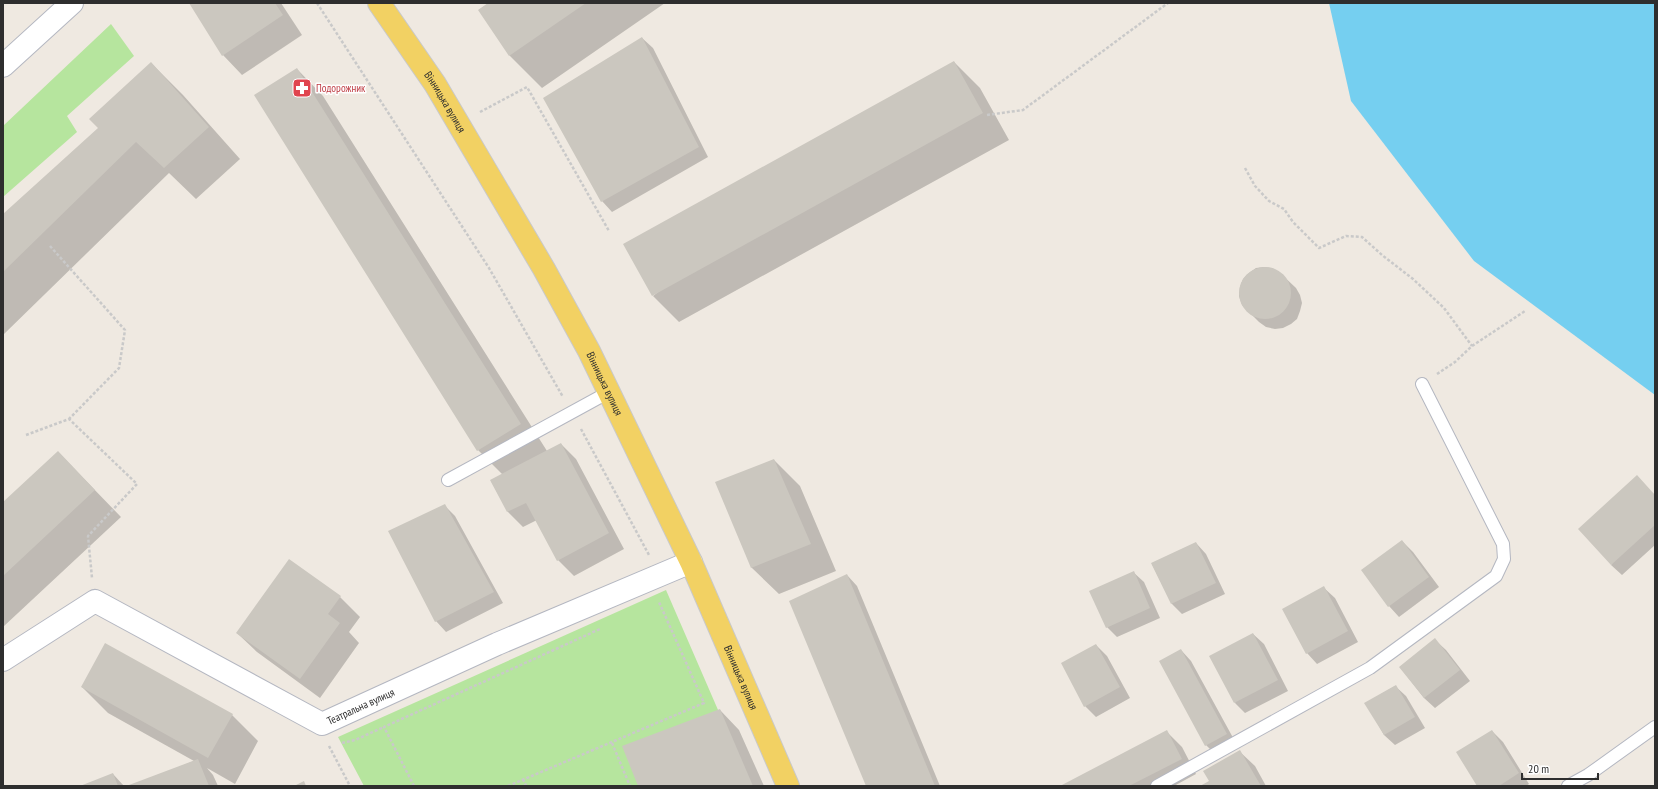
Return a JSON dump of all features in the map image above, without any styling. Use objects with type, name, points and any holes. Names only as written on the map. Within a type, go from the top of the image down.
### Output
[{"type":"main road","name":"Вінницька вулиця","points":[[379,3],[435,84],[544,268],[589,351],[691,562],[788,786]]},
{"type":"street","points":[[3,66],[72,3]]},
{"type":"street","name":"Театральна вулиця","points":[[95,601],[322,724],[497,644],[691,562]]},
{"type":"street","points":[[3,660],[95,601]]},
{"type":"lane","points":[[1157,786],[1370,668],[1496,576],[1504,559],[1503,544],[1422,384]]},
{"type":"lane","points":[[448,480],[610,392]]},
{"type":"lane","points":[[1568,786],[1588,775],[1655,727]]},
{"type":"path","points":[[317,3],[489,268],[572,413],[659,575]]},
{"type":"path","points":[[988,115],[1024,110],[1168,3]]},
{"type":"path","points":[[480,112],[527,87],[609,231]]},
{"type":"path","points":[[1245,168],[1255,186],[1269,201],[1284,209],[1293,222],[1319,248],[1346,236],[1362,237],[1413,279],[1444,308],[1472,346]]},
{"type":"path","points":[[26,435],[69,419],[119,368],[125,330],[50,246]]},
{"type":"path","points":[[1422,384],[1455,362],[1472,346],[1525,310]]},
{"type":"path","points":[[69,419],[137,484],[88,536],[95,601]]},
{"type":"path","points":[[508,786],[704,703],[659,602],[652,605]]},
{"type":"path","points":[[329,746],[355,740],[601,628]]},
{"type":"path","points":[[322,724],[329,746],[350,786]]},
{"type":"path","points":[[384,727],[414,786]]},
{"type":"path","points":[[612,742],[630,786]]},
{"type":"path","points":[[523,779],[526,786]]},
{"type":"green space","points":[[111,24],[134,56],[67,116],[77,132],[3,197],[3,126]]},
{"type":"green space","points":[[666,590],[751,786],[364,786],[338,737]]},
{"type":"water","points":[[1329,3],[1655,3],[1655,395],[1474,261],[1351,101]]},
{"type":"building","points":[[189,3],[275,3],[283,15],[222,56]]},
{"type":"building","points":[[488,3],[586,3],[509,56],[478,10]]},
{"type":"building","points":[[642,37],[699,147],[601,202],[543,98]]},
{"type":"building","points":[[954,61],[983,113],[652,296],[623,244]]},
{"type":"building","points":[[151,62],[209,127],[164,168],[136,142],[3,272],[3,214],[98,128],[89,119]]},
{"type":"building","points":[[297,68],[521,424],[477,451],[254,95]]},
{"type":"building","points":[[1260,267],[1270,267],[1284,274],[1291,288],[1291,298],[1284,312],[1270,319],[1260,319],[1250,315],[1243,308],[1239,298],[1239,288],[1243,278],[1250,271]]},
{"type":"building","points":[[561,443],[609,533],[557,561],[526,503],[507,512],[490,480]]},
{"type":"building","points":[[58,451],[95,490],[3,576],[3,502]]},
{"type":"building","points":[[774,459],[811,544],[751,568],[715,482]]},
{"type":"building","points":[[1637,475],[1655,495],[1655,525],[1611,565],[1578,529]]},
{"type":"building","points":[[445,504],[494,592],[435,622],[388,531]]},
{"type":"building","points":[[1402,540],[1429,577],[1388,607],[1361,570]]},
{"type":"building","points":[[1196,542],[1216,583],[1171,604],[1151,563]]},
{"type":"building","points":[[289,559],[341,596],[328,614],[340,623],[300,679],[236,633]]},
{"type":"building","points":[[1134,571],[1150,608],[1106,628],[1089,591]]},
{"type":"building","points":[[847,574],[935,786],[866,786],[789,601]]},
{"type":"building","points":[[1324,586],[1348,631],[1306,654],[1282,609]]},
{"type":"building","points":[[1253,633],[1278,680],[1234,703],[1209,656]]},
{"type":"building","points":[[1435,638],[1460,670],[1424,698],[1399,667]]},
{"type":"building","points":[[105,643],[233,714],[208,758],[81,687]]},
{"type":"building","points":[[1096,644],[1120,687],[1084,707],[1061,663]]},
{"type":"building","points":[[1181,649],[1227,734],[1205,746],[1159,661]]},
{"type":"building","points":[[1396,685],[1415,717],[1384,735],[1364,703]]},
{"type":"building","points":[[720,709],[753,786],[638,786],[622,746]]},
{"type":"building","points":[[1167,730],[1182,759],[1129,786],[1060,786]]},
{"type":"building","points":[[1492,730],[1519,773],[1499,786],[1477,786],[1456,752]]},
{"type":"building","points":[[1240,750],[1261,786],[1200,786],[1209,781],[1203,771]]},
{"type":"building","points":[[198,759],[209,786],[129,785]]},
{"type":"building","points":[[113,773],[118,786],[80,786]]},
{"type":"building","points":[[304,781],[306,786],[294,786]]},
{"type":"place","name":"Подорожник","points":[[302,88]]}]
